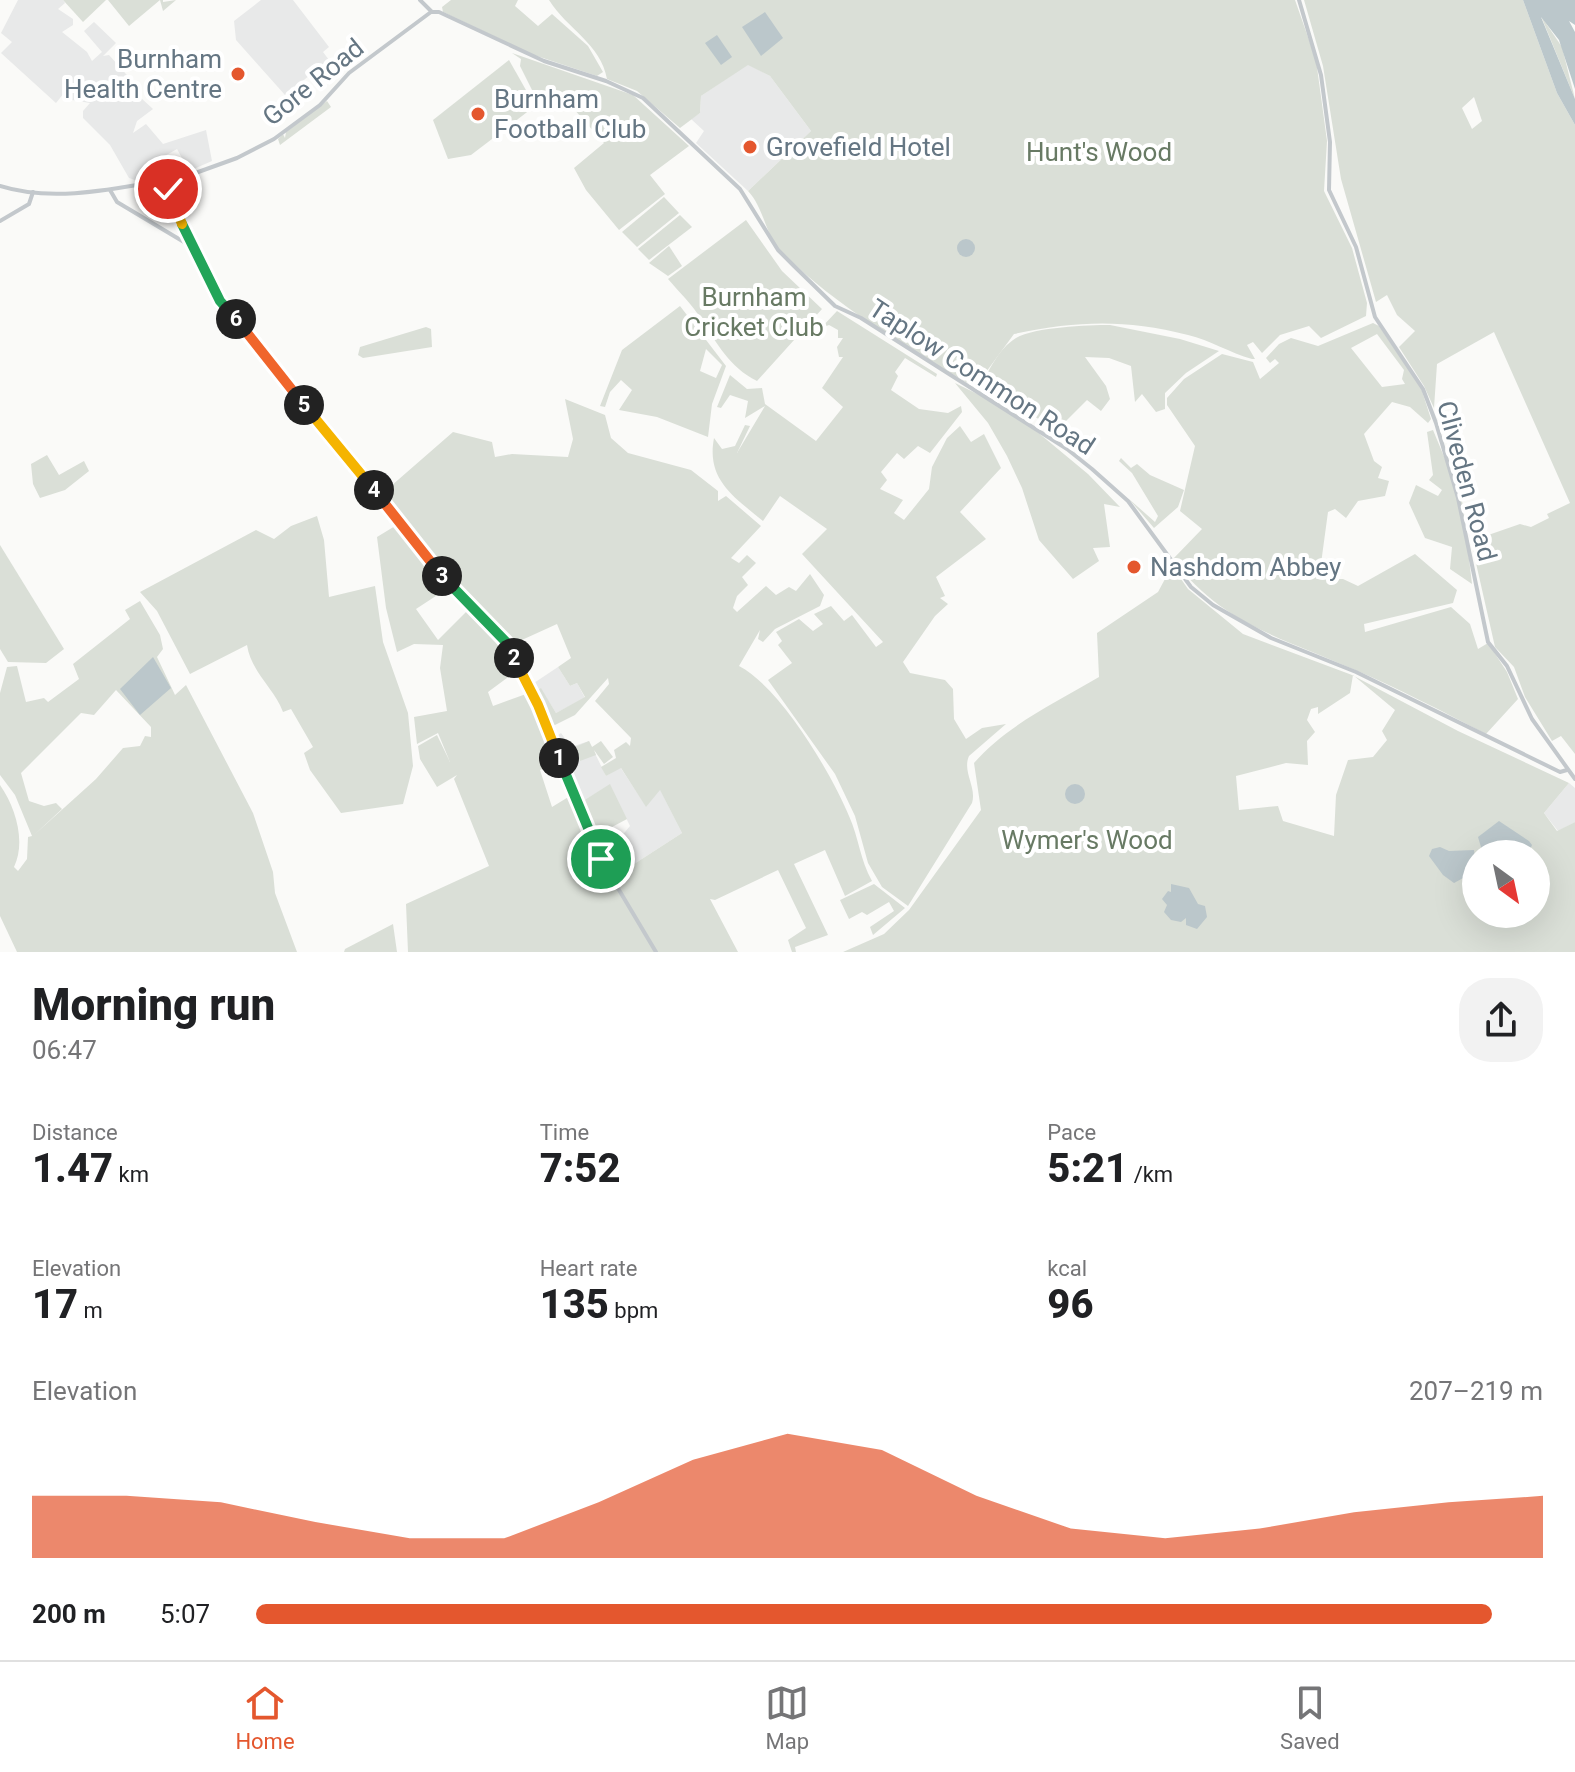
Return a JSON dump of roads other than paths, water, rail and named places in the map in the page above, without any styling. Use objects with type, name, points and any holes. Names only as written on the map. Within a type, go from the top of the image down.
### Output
[{"type":"street","points":[[420,0],[432,12]]},
{"type":"street","name":"Cliveden Road","points":[[1299,0],[1321,75],[1330,142],[1329,190],[1356,247],[1375,317],[1418,381],[1436,423],[1458,498],[1488,642],[1507,666],[1532,719],[1575,779]]},
{"type":"street","name":"Taplow Common Road","points":[[432,12],[439,12],[544,61],[606,81],[643,98],[740,189],[778,250],[835,306],[861,318],[1067,449],[1128,501],[1191,587],[1213,605],[1271,638],[1356,672],[1560,772],[1567,770]]},
{"type":"street","name":"Gore Road","points":[[0,186],[33,192],[110,190],[160,181],[165,184],[237,158],[274,139],[320,105],[349,73],[432,12]]},
{"type":"street","points":[[165,184],[184,238]]},
{"type":"street","points":[[110,190],[117,202],[184,238],[220,301],[346,452],[455,591],[506,642],[538,705],[597,853],[656,952]]},
{"type":"street","points":[[0,221],[29,204],[33,192]]},
{"type":"place","name":"Burnham Health Centre","points":[[238,74]]},
{"type":"place","name":"Burnham Football Club","points":[[478,114]]},
{"type":"place","name":"Grovefield Hotel","points":[[750,147]]},
{"type":"place","name":"Nashdom Abbey","points":[[1134,567]]},
{"type":"park label","name":"Hunt's Wood","points":[[1099,152]]},
{"type":"park label","name":"Burnham Cricket Club","points":[[754,312]]},
{"type":"park label","name":"Wymer's Wood","points":[[1087,840]]}]
